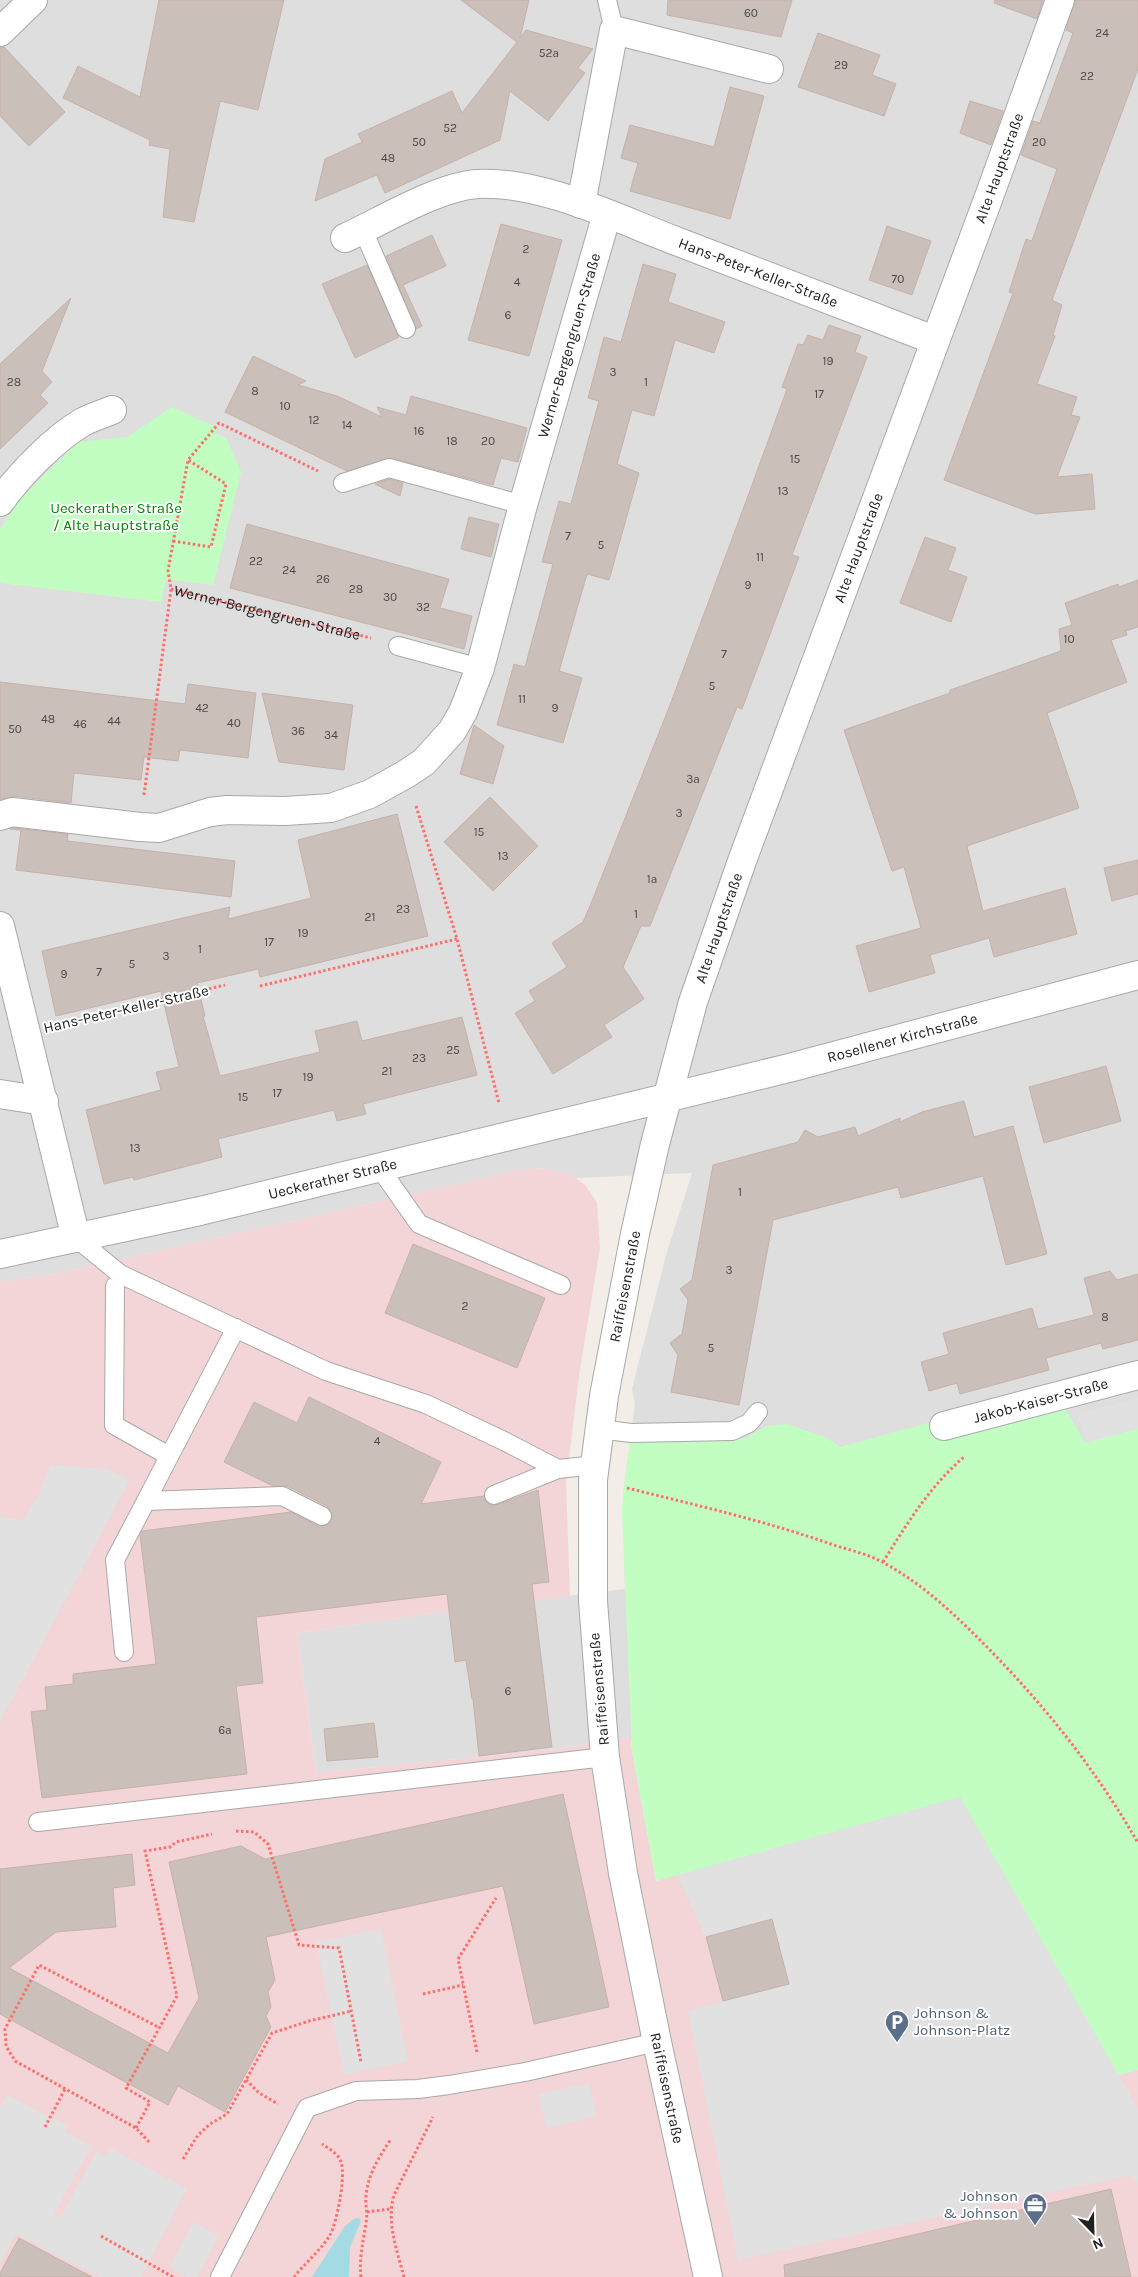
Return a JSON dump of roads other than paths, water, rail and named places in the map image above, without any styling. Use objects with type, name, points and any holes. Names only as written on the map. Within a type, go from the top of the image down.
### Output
[{"type":"street","points":[[0,32],[33,0]]},
{"type":"street","name":"Alte Hauptstraße","points":[[666,1098],[693,1002],[742,861],[934,340],[990,194],[1060,0]]},
{"type":"street","points":[[581,204],[614,30],[769,68]]},
{"type":"street","name":"Hans-Peter-Keller-Straße","points":[[354,234],[427,199],[454,189],[475,184],[518,186],[581,204],[934,340]]},
{"type":"street","name":"Werner-Bergengruen-Straße","points":[[0,816],[12,812],[140,828],[159,828],[210,812],[227,810],[285,811],[331,808],[370,794],[424,762],[452,731],[463,712],[480,668],[522,505],[607,214]]},
{"type":"street","points":[[0,502],[8,490],[62,435],[85,421],[112,410]]},
{"type":"street","name":"Hans-Peter-Keller-Straße","points":[[0,926],[76,1238]]},
{"type":"street","name":"Rosellener Kirchstraße","points":[[666,1098],[789,1068],[1138,975]]},
{"type":"street","points":[[0,1094],[44,1101]]},
{"type":"street","name":"Ueckerather Straße","points":[[0,1254],[200,1211],[666,1098]]},
{"type":"street","name":"Raiffeisenstraße","points":[[666,1098],[634,1234],[599,1429],[594,1473],[593,1602],[605,1757],[623,1872],[657,2042],[708,2277]]},
{"type":"street","name":"Jakob-Kaiser-Straße","points":[[944,1426],[1138,1375]]},
{"type":"lane","points":[[606,0],[614,30]]},
{"type":"lane","points":[[354,234],[406,328]]},
{"type":"lane","points":[[343,483],[389,468],[522,505]]},
{"type":"lane","points":[[398,646],[480,668]]},
{"type":"lane","points":[[379,1167],[420,1224],[561,1286]]},
{"type":"lane","points":[[76,1238],[120,1274],[326,1371],[426,1404],[506,1442],[558,1470],[594,1473]]},
{"type":"lane","points":[[115,1286],[114,1426],[169,1456]]},
{"type":"lane","points":[[124,1652],[115,1560],[236,1328]]},
{"type":"lane","points":[[599,1429],[631,1433],[732,1431],[749,1423],[758,1412]]},
{"type":"lane","points":[[494,1495],[558,1470]]},
{"type":"lane","points":[[146,1502],[282,1496],[322,1516]]},
{"type":"lane","points":[[38,1822],[605,1757]]},
{"type":"lane","points":[[220,2277],[307,2108],[356,2091],[418,2089],[449,2085],[657,2042]]},
{"type":"water","points":[[359,2218],[361,2221],[350,2247],[349,2277],[312,2277],[345,2226],[354,2219]]},
{"type":"place","name":"Johnson & Johnson-Platz","points":[[897,2043]]},
{"type":"place","name":"Johnson & Johnson","points":[[1035,2226]]},
{"type":"park label","name":"Ueckerather Straße / Alte Hauptstraße","points":[[116,516]]}]
